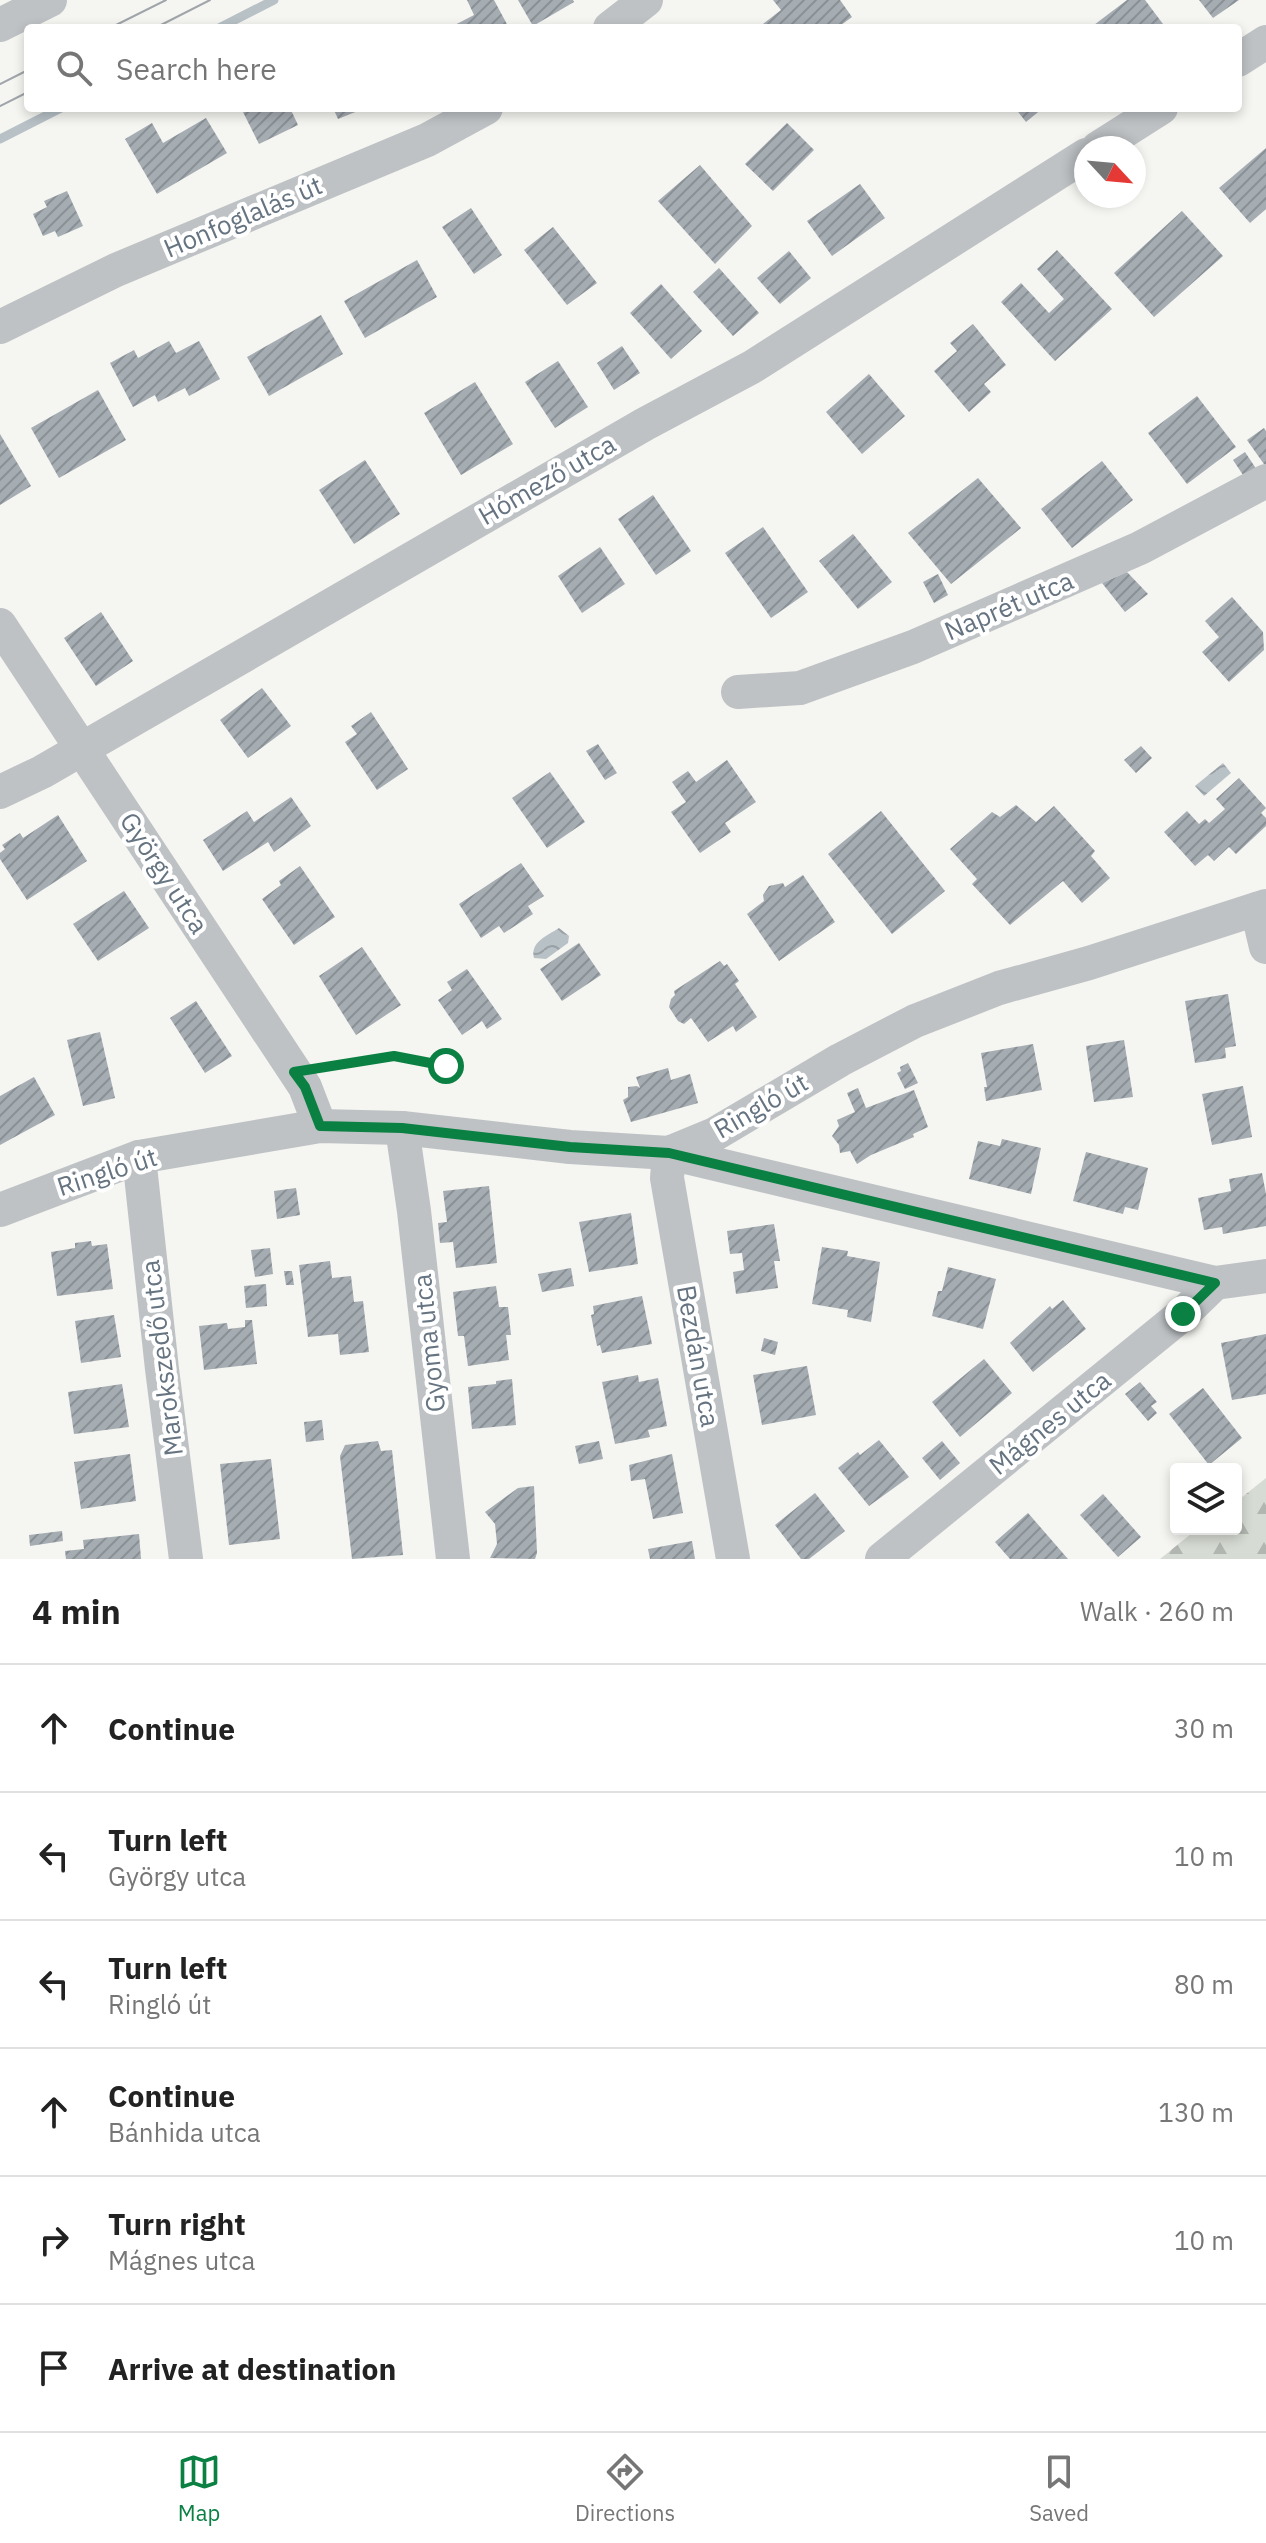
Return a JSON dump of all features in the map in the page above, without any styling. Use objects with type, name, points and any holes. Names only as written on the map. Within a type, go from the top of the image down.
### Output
[{"type":"street","points":[[0,25],[50,0]]},
{"type":"street","points":[[1242,57],[1266,42]]},
{"type":"street","name":"Honfoglalás út","points":[[0,327],[116,270],[427,140],[479,112]]},
{"type":"street","points":[[1117,136],[1155,112]]},
{"type":"street","name":"Hómező utca","points":[[0,792],[82,748],[645,424],[752,367],[1074,163]]},
{"type":"street","name":"Naprét utca","points":[[738,692],[800,688],[913,647],[1140,548],[1266,481]]},
{"type":"street","name":"György utca","points":[[0,625],[305,1087],[320,1126]]},
{"type":"street","points":[[1261,907],[1266,947]]},
{"type":"street","name":"Ringló út","points":[[0,1210],[139,1157],[320,1126],[402,1128],[570,1147],[669,1153],[715,1134],[840,1060],[915,1021],[999,988],[1089,963],[1261,907]]},
{"type":"street","name":"Gyoma utca","points":[[402,1128],[453,1559]]},
{"type":"street","points":[[669,1153],[1215,1283],[1266,1276]]},
{"type":"street","name":"Bezdán utca","points":[[669,1153],[667,1178],[733,1559]]},
{"type":"street","name":"Marokszedő utca","points":[[139,1157],[186,1559]]},
{"type":"street","name":"Mágnes utca","points":[[882,1559],[1183,1314],[1215,1283]]},
{"type":"path","points":[[294,1072],[394,1056],[446,1066]]},
{"type":"green space","points":[[1266,1478],[1266,1559],[1160,1559],[1190,1535],[1242,1535],[1242,1497]]},
{"type":"water","points":[[1223,763],[1231,773],[1204,796],[1195,786]]},
{"type":"water","points":[[559,928],[569,936],[568,943],[546,959],[534,958],[537,944]]},
{"type":"building","points":[[467,0],[494,0],[507,24],[457,24],[474,15]]},
{"type":"building","points":[[518,0],[573,0],[536,24],[532,24]]},
{"type":"building","points":[[773,0],[840,0],[852,17],[842,24],[763,24],[781,10]]},
{"type":"building","points":[[1127,0],[1145,0],[1163,24],[1095,24]]},
{"type":"building","points":[[1199,0],[1239,0],[1213,18]]},
{"type":"building","points":[[243,112],[292,112],[298,125],[259,144]]},
{"type":"building","points":[[335,112],[355,112],[338,119]]},
{"type":"building","points":[[1018,112],[1038,112],[1026,122]]},
{"type":"building","points":[[206,118],[227,153],[157,194],[125,139],[152,123],[163,143]]},
{"type":"building","points":[[787,123],[814,150],[773,191],[745,164]]},
{"type":"building","points":[[1266,148],[1266,209],[1250,223],[1219,188]]},
{"type":"building","points":[[700,165],[752,226],[715,264],[658,201]]},
{"type":"building","points":[[860,184],[885,218],[832,256],[807,221]]},
{"type":"building","points":[[67,191],[83,226],[58,237],[55,231],[43,236],[33,214],[47,207],[44,201]]},
{"type":"building","points":[[471,208],[502,255],[474,274],[442,227]]},
{"type":"building","points":[[1182,211],[1223,256],[1154,317],[1114,273]]},
{"type":"building","points":[[553,227],[597,283],[567,305],[524,250]]},
{"type":"building","points":[[1057,250],[1112,309],[1055,361],[1001,302],[1021,283],[1049,313],[1064,299],[1037,269]]},
{"type":"building","points":[[789,251],[811,278],[780,304],[757,278]]},
{"type":"building","points":[[417,260],[437,297],[365,338],[344,301]]},
{"type":"building","points":[[719,268],[759,313],[733,336],[693,292]]},
{"type":"building","points":[[661,284],[702,331],[671,359],[630,313]]},
{"type":"building","points":[[321,315],[343,354],[269,396],[247,357]]},
{"type":"building","points":[[973,324],[1006,365],[984,384],[991,392],[969,412],[934,371],[957,351],[950,343]]},
{"type":"building","points":[[169,341],[176,353],[199,341],[220,379],[189,396],[185,388],[158,402],[155,395],[133,407],[110,363],[134,350],[138,358]]},
{"type":"building","points":[[622,346],[640,373],[614,390],[597,363]]},
{"type":"building","points":[[558,361],[588,407],[555,428],[525,382]]},
{"type":"building","points":[[869,374],[905,416],[862,454],[826,412]]},
{"type":"building","points":[[475,382],[513,444],[461,475],[424,413]]},
{"type":"building","points":[[98,390],[126,440],[59,478],[31,428]]},
{"type":"building","points":[[1197,396],[1236,447],[1187,484],[1148,433]]},
{"type":"building","points":[[1264,428],[1266,431],[1266,467],[1247,440]]},
{"type":"building","points":[[0,434],[31,486],[0,505]]},
{"type":"building","points":[[1245,452],[1257,470],[1245,478],[1233,460]]},
{"type":"building","points":[[365,460],[400,514],[354,544],[319,490]]},
{"type":"building","points":[[1102,461],[1133,500],[1072,548],[1041,509]]},
{"type":"building","points":[[978,478],[1021,528],[951,584],[908,533]]},
{"type":"building","points":[[653,495],[691,551],[656,575],[618,519]]},
{"type":"building","points":[[763,527],[808,592],[771,618],[725,553]]},
{"type":"building","points":[[853,534],[892,582],[858,609],[819,561]]},
{"type":"building","points":[[600,547],[625,584],[582,613],[558,576]]},
{"type":"building","points":[[1127,572],[1148,594],[1125,612],[1102,583]]},
{"type":"building","points":[[938,574],[948,595],[934,603],[923,582]]},
{"type":"building","points":[[1232,597],[1263,632],[1264,650],[1229,682],[1202,652],[1219,637],[1205,621]]},
{"type":"building","points":[[101,612],[133,661],[96,686],[64,638]]},
{"type":"building","points":[[262,688],[291,726],[248,758],[220,720]]},
{"type":"building","points":[[371,712],[408,769],[377,790],[345,742],[357,734],[351,726]]},
{"type":"building","points":[[598,744],[617,773],[605,780],[586,751]]},
{"type":"building","points":[[1141,746],[1152,758],[1136,773],[1124,760]]},
{"type":"building","points":[[727,760],[756,802],[725,823],[731,832],[700,853],[671,812],[686,802],[672,782],[688,771],[696,782]]},
{"type":"building","points":[[550,772],[585,822],[547,848],[512,798]]},
{"type":"building","points":[[1239,778],[1266,808],[1261,813],[1266,818],[1266,826],[1236,854],[1229,847],[1214,861],[1208,855],[1195,866],[1164,832],[1187,811],[1199,824],[1205,819],[1209,823],[1225,809],[1216,799]]},
{"type":"building","points":[[291,797],[311,826],[274,852],[268,842],[223,871],[203,840],[247,811],[254,822]]},
{"type":"building","points":[[1016,805],[1036,822],[1054,806],[1095,851],[1091,856],[1110,878],[1082,903],[1063,881],[1010,925],[972,884],[977,879],[950,849],[992,812],[1000,817]]},
{"type":"building","points":[[881,811],[945,891],[892,934],[828,854]]},
{"type":"building","points":[[58,815],[87,861],[27,900],[0,859],[0,853],[5,849],[2,845],[20,833],[23,838]]},
{"type":"building","points":[[521,863],[544,896],[528,906],[533,914],[504,933],[499,926],[481,938],[459,904]]},
{"type":"building","points":[[300,866],[335,917],[294,945],[262,899],[281,885],[279,881]]},
{"type":"building","points":[[803,875],[835,922],[779,961],[747,914],[764,901],[763,895],[769,886],[783,883],[785,887]]},
{"type":"building","points":[[124,891],[149,928],[98,961],[73,924]]},
{"type":"building","points":[[579,943],[601,975],[562,1001],[540,969]]},
{"type":"building","points":[[362,947],[401,1005],[356,1035],[319,976]]},
{"type":"building","points":[[720,961],[724,966],[727,964],[739,981],[735,984],[757,1017],[736,1032],[733,1026],[708,1042],[691,1018],[684,1024],[678,1021],[669,1007],[674,991]]},
{"type":"building","points":[[467,969],[502,1019],[487,1029],[482,1021],[462,1035],[438,1000],[452,990],[447,982]]},
{"type":"building","points":[[1228,994],[1236,1046],[1225,1048],[1226,1058],[1195,1063],[1185,1001]]},
{"type":"building","points":[[196,1001],[232,1056],[205,1073],[170,1018]]},
{"type":"building","points":[[100,1032],[115,1098],[83,1106],[67,1040]]},
{"type":"building","points":[[1124,1040],[1133,1097],[1094,1102],[1086,1046]]},
{"type":"building","points":[[1033,1044],[1042,1090],[986,1101],[984,1087],[987,1087],[981,1053]]},
{"type":"building","points":[[908,1063],[918,1083],[905,1089],[897,1073],[901,1071],[900,1067]]},
{"type":"building","points":[[668,1068],[671,1080],[690,1074],[698,1103],[631,1122],[623,1100],[628,1097],[628,1087],[640,1088],[636,1077]]},
{"type":"building","points":[[34,1077],[55,1115],[0,1145],[0,1096]]},
{"type":"building","points":[[1243,1086],[1252,1137],[1212,1145],[1202,1094]]},
{"type":"building","points":[[858,1088],[866,1108],[914,1090],[928,1127],[857,1164],[850,1151],[840,1153],[839,1145],[832,1136],[839,1126],[837,1120],[855,1112],[847,1093]]},
{"type":"building","points":[[1002,1139],[1041,1148],[1031,1194],[969,1179],[978,1141],[1000,1146]]},
{"type":"building","points":[[1086,1152],[1148,1168],[1138,1210],[1125,1207],[1123,1214],[1073,1201]]},
{"type":"building","points":[[1262,1173],[1266,1194],[1266,1226],[1223,1234],[1222,1227],[1204,1230],[1198,1198],[1231,1191],[1229,1179]]},
{"type":"building","points":[[489,1186],[497,1263],[456,1268],[453,1242],[440,1243],[438,1223],[447,1222],[443,1191]]},
{"type":"building","points":[[296,1188],[300,1215],[277,1219],[274,1191]]},
{"type":"building","points":[[631,1213],[638,1264],[589,1272],[579,1222]]},
{"type":"building","points":[[774,1224],[780,1261],[774,1261],[778,1288],[736,1294],[733,1272],[744,1270],[742,1253],[730,1254],[727,1231]]},
{"type":"building","points":[[91,1241],[92,1246],[107,1244],[113,1289],[57,1296],[51,1252],[75,1248],[75,1243]]},
{"type":"building","points":[[822,1247],[848,1251],[847,1256],[880,1262],[871,1322],[847,1317],[848,1310],[812,1304]]},
{"type":"building","points":[[270,1248],[273,1274],[255,1277],[251,1250]]},
{"type":"building","points":[[330,1261],[332,1278],[351,1276],[354,1302],[363,1301],[369,1352],[340,1355],[338,1334],[308,1337],[299,1265]]},
{"type":"building","points":[[948,1267],[996,1279],[983,1329],[932,1316]]},
{"type":"building","points":[[571,1268],[574,1286],[542,1292],[538,1274]]},
{"type":"building","points":[[284,1271],[292,1271],[294,1285],[286,1285]]},
{"type":"building","points":[[266,1284],[267,1306],[246,1308],[244,1286]]},
{"type":"building","points":[[496,1286],[499,1307],[508,1307],[511,1335],[506,1335],[509,1360],[468,1366],[464,1336],[458,1336],[453,1292]]},
{"type":"building","points":[[642,1296],[652,1344],[602,1353],[600,1345],[597,1346],[591,1315],[594,1314],[593,1306]]},
{"type":"building","points":[[1063,1300],[1086,1329],[1033,1372],[1010,1343],[1050,1306],[1052,1309]]},
{"type":"building","points":[[114,1315],[121,1357],[81,1363],[75,1321]]},
{"type":"building","points":[[245,1320],[252,1320],[257,1364],[204,1370],[199,1326],[227,1323],[228,1329],[245,1327]]},
{"type":"building","points":[[1266,1334],[1266,1394],[1232,1400],[1221,1343]]},
{"type":"building","points":[[764,1338],[778,1342],[775,1355],[761,1351]]},
{"type":"building","points":[[984,1359],[1012,1393],[960,1437],[932,1402]]},
{"type":"building","points":[[807,1366],[816,1415],[762,1425],[753,1375]]},
{"type":"building","points":[[638,1375],[639,1382],[658,1378],[667,1426],[648,1430],[650,1437],[615,1444],[602,1382]]},
{"type":"building","points":[[512,1379],[516,1425],[472,1429],[468,1387]]},
{"type":"building","points":[[1140,1382],[1157,1402],[1151,1406],[1157,1413],[1148,1421],[1125,1394]]},
{"type":"building","points":[[122,1384],[129,1427],[74,1434],[68,1392]]},
{"type":"building","points":[[1203,1388],[1242,1438],[1207,1463],[1169,1414]]},
{"type":"building","points":[[322,1420],[324,1440],[306,1442],[304,1422]]},
{"type":"building","points":[[879,1440],[909,1477],[869,1506],[838,1468]]},
{"type":"building","points":[[378,1441],[381,1451],[392,1450],[403,1555],[352,1559],[340,1456],[345,1445]]},
{"type":"building","points":[[599,1441],[603,1459],[579,1464],[575,1446]]},
{"type":"building","points":[[942,1441],[960,1463],[940,1480],[922,1458]]},
{"type":"building","points":[[130,1454],[136,1501],[81,1509],[74,1462]]},
{"type":"building","points":[[672,1454],[683,1513],[653,1519],[645,1479],[631,1481],[629,1465]]},
{"type":"building","points":[[271,1459],[280,1539],[229,1545],[220,1464]]},
{"type":"building","points":[[534,1486],[535,1559],[490,1558],[497,1544],[495,1524],[485,1512],[518,1488]]},
{"type":"building","points":[[815,1493],[845,1531],[809,1559],[801,1559],[775,1525]]},
{"type":"building","points":[[1103,1494],[1141,1537],[1118,1557],[1080,1515]]},
{"type":"building","points":[[1028,1513],[1068,1559],[1010,1559],[995,1542]]},
{"type":"building","points":[[62,1531],[63,1541],[30,1546],[29,1535]]},
{"type":"building","points":[[139,1534],[141,1559],[66,1559],[65,1551],[84,1549],[83,1540]]},
{"type":"building","points":[[692,1541],[695,1559],[650,1559],[648,1549]]},
{"type":"waterway","points":[[227,24],[274,0]]},
{"type":"waterway","points":[[0,139],[53,112]]},
{"type":"tram line","points":[[118,24],[166,0]]},
{"type":"tram line","points":[[163,24],[210,0]]},
{"type":"tram line","points":[[0,84],[24,72]]},
{"type":"tram line","points":[[0,106],[24,94]]},
{"type":"route","points":[[446,1066],[394,1056],[294,1072],[305,1087],[320,1126],[402,1128],[570,1147],[669,1153],[1215,1283],[1183,1314]]}]
